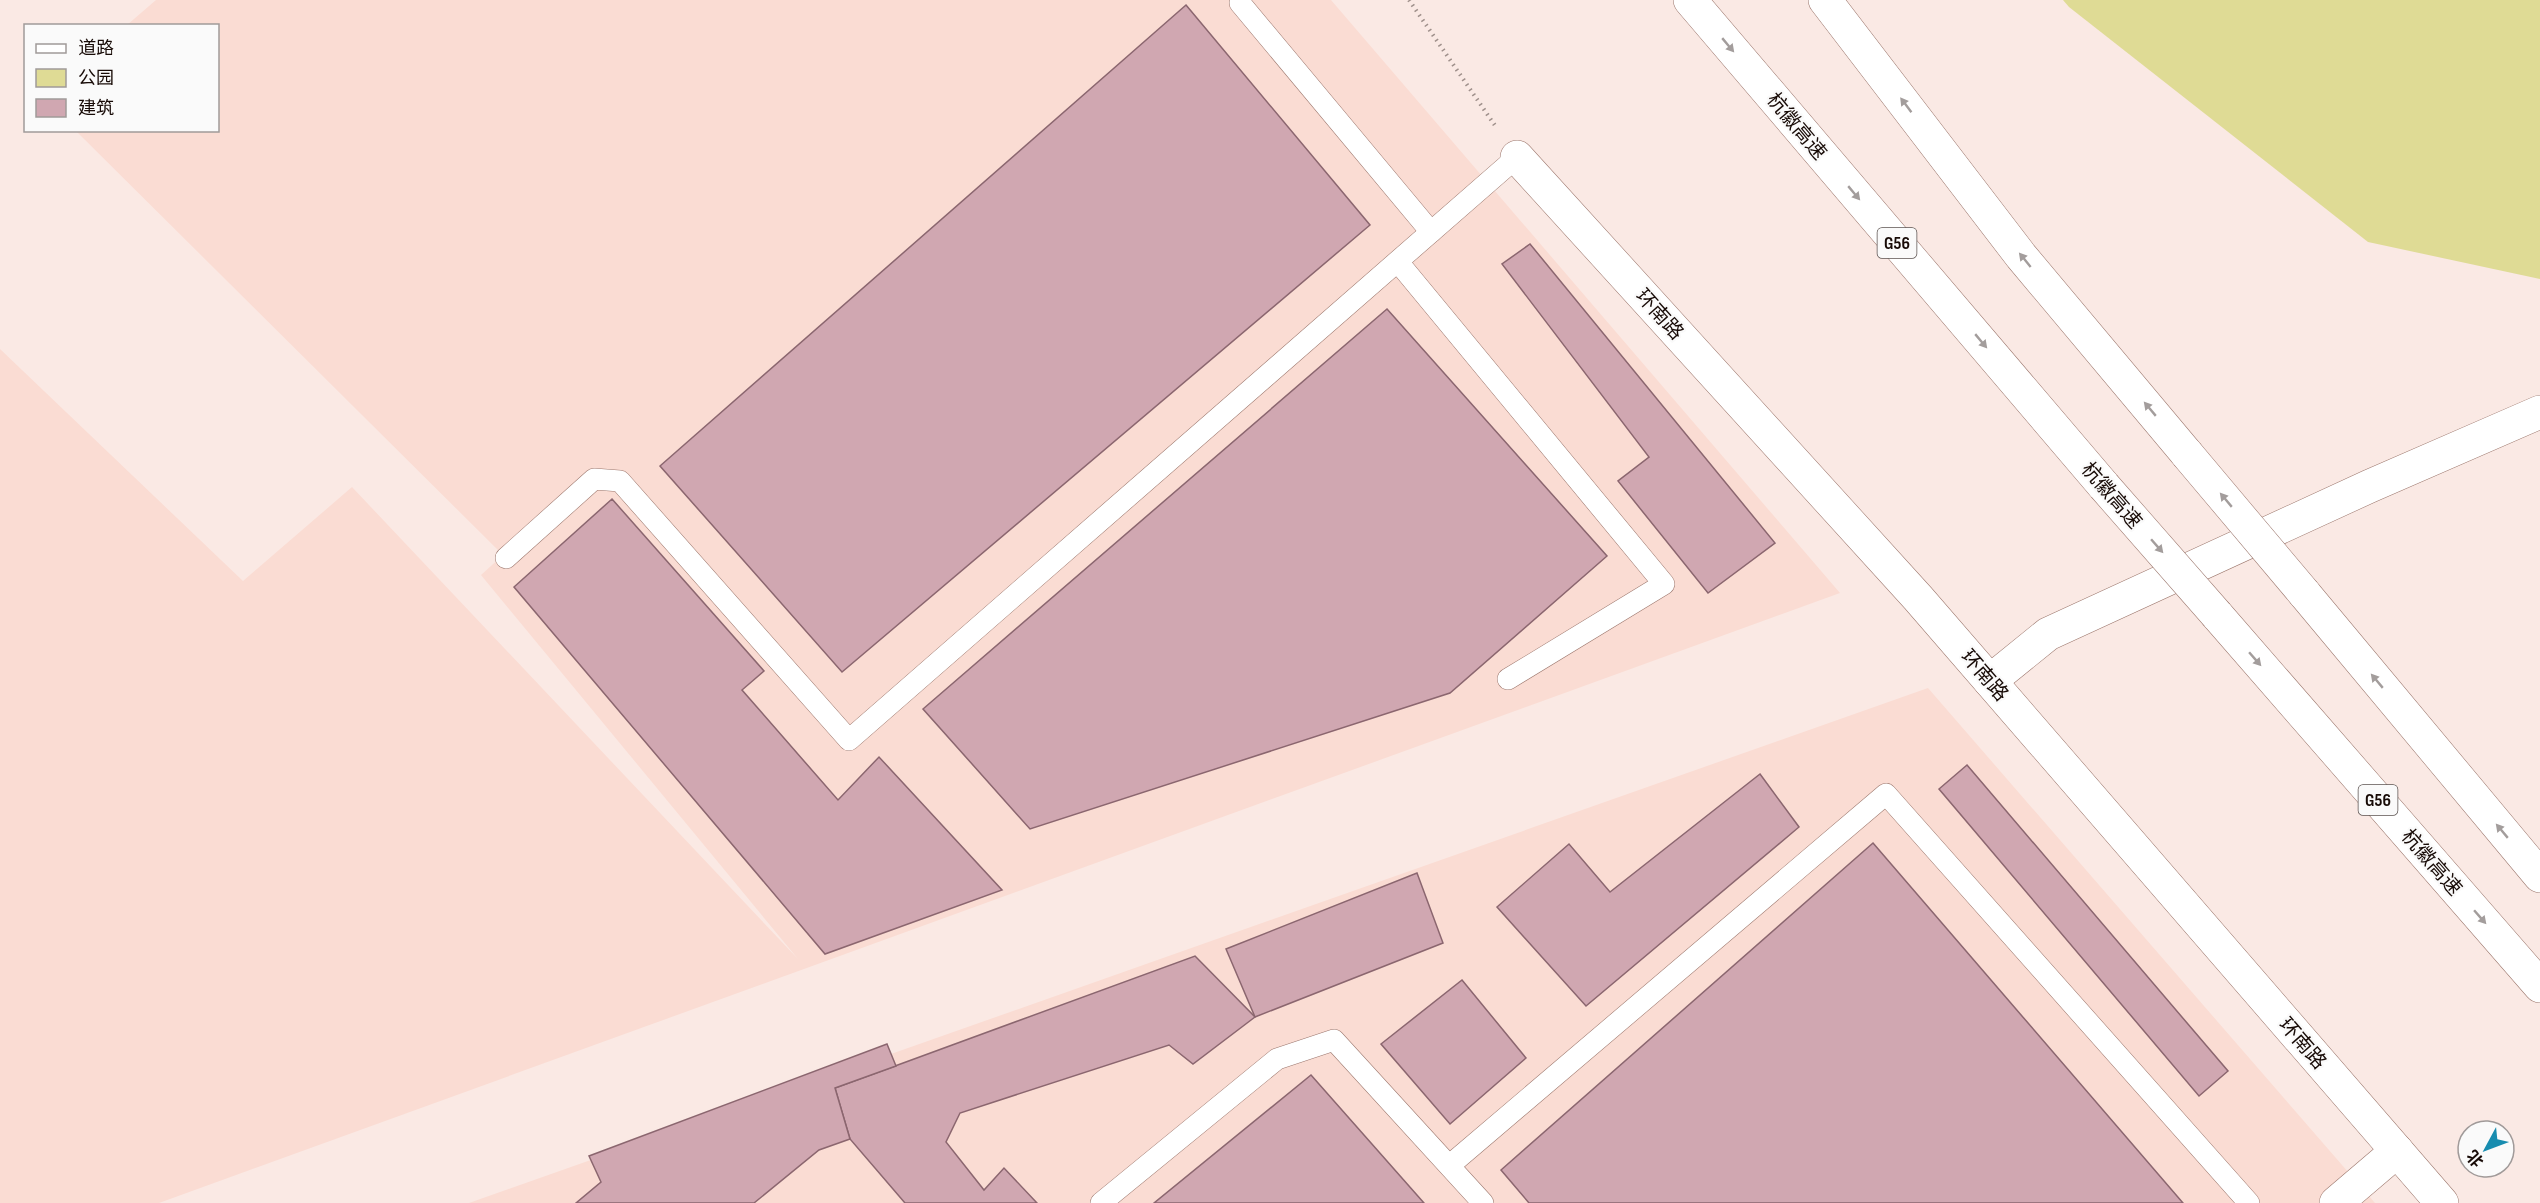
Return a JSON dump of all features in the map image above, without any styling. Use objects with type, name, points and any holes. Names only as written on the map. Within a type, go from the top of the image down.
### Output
[{"type":"main road","name":"杭徽高速","points":[[1690,0],[2104,486],[2540,986]]},
{"type":"main road","points":[[1826,0],[2021,255],[2540,876]]},
{"type":"main road","name":"环南路","points":[[1517,157],[1910,589],[2442,1203]]},
{"type":"main road","points":[[1990,681],[2049,634],[2370,486],[2540,412]]},
{"type":"main road","points":[[2336,1203],[2397,1151]]},
{"type":"lane","points":[[1240,3],[1431,232]]},
{"type":"lane","points":[[506,558],[594,478],[620,481],[849,740],[1517,157]]},
{"type":"lane","points":[[1398,262],[1664,584],[1508,679]]},
{"type":"lane","points":[[1450,1165],[1886,794],[2248,1203]]},
{"type":"lane","points":[[1101,1203],[1277,1059],[1334,1040],[1483,1203]]},
{"type":"path","points":[[1409,0],[1517,157]]},
{"type":"shaded area","points":[[156,0],[1331,0],[1840,593],[159,1203],[0,1203],[0,349],[243,581],[352,487],[798,959],[481,575],[503,555],[77,132],[219,132],[219,24],[128,24]]},
{"type":"shaded area","points":[[1928,688],[2375,1203],[469,1203]]},
{"type":"green space","points":[[2063,0],[2540,0],[2540,279],[2368,242]]},
{"type":"building","points":[[1186,5],[1370,225],[842,672],[660,466]]},
{"type":"building","points":[[1530,244],[1775,543],[1708,593],[1618,481],[1649,457],[1502,264]]},
{"type":"building","points":[[1387,309],[1607,556],[1450,693],[1030,829],[923,709]]},
{"type":"building","points":[[612,499],[764,671],[742,690],[838,800],[879,757],[1002,890],[825,954],[514,587]]},
{"type":"building","points":[[1967,765],[2228,1071],[2199,1096],[1939,789]]},
{"type":"building","points":[[1760,774],[1799,827],[1586,1006],[1497,907],[1569,844],[1610,892]]},
{"type":"building","points":[[1873,843],[2183,1203],[1529,1203],[1501,1170]]},
{"type":"building","points":[[1417,873],[1443,943],[1255,1017],[1226,949]]},
{"type":"building","points":[[1195,956],[1255,1017],[1193,1064],[1169,1045],[960,1113],[946,1142],[984,1190],[1004,1168],[1037,1203],[905,1203],[850,1139],[835,1088]]},
{"type":"building","points":[[1462,980],[1526,1058],[1450,1124],[1381,1044]]},
{"type":"building","points":[[887,1044],[896,1066],[835,1088],[850,1139],[819,1150],[754,1203],[576,1203],[601,1182],[589,1156]]},
{"type":"building","points":[[1311,1075],[1424,1203],[1154,1203]]}]
